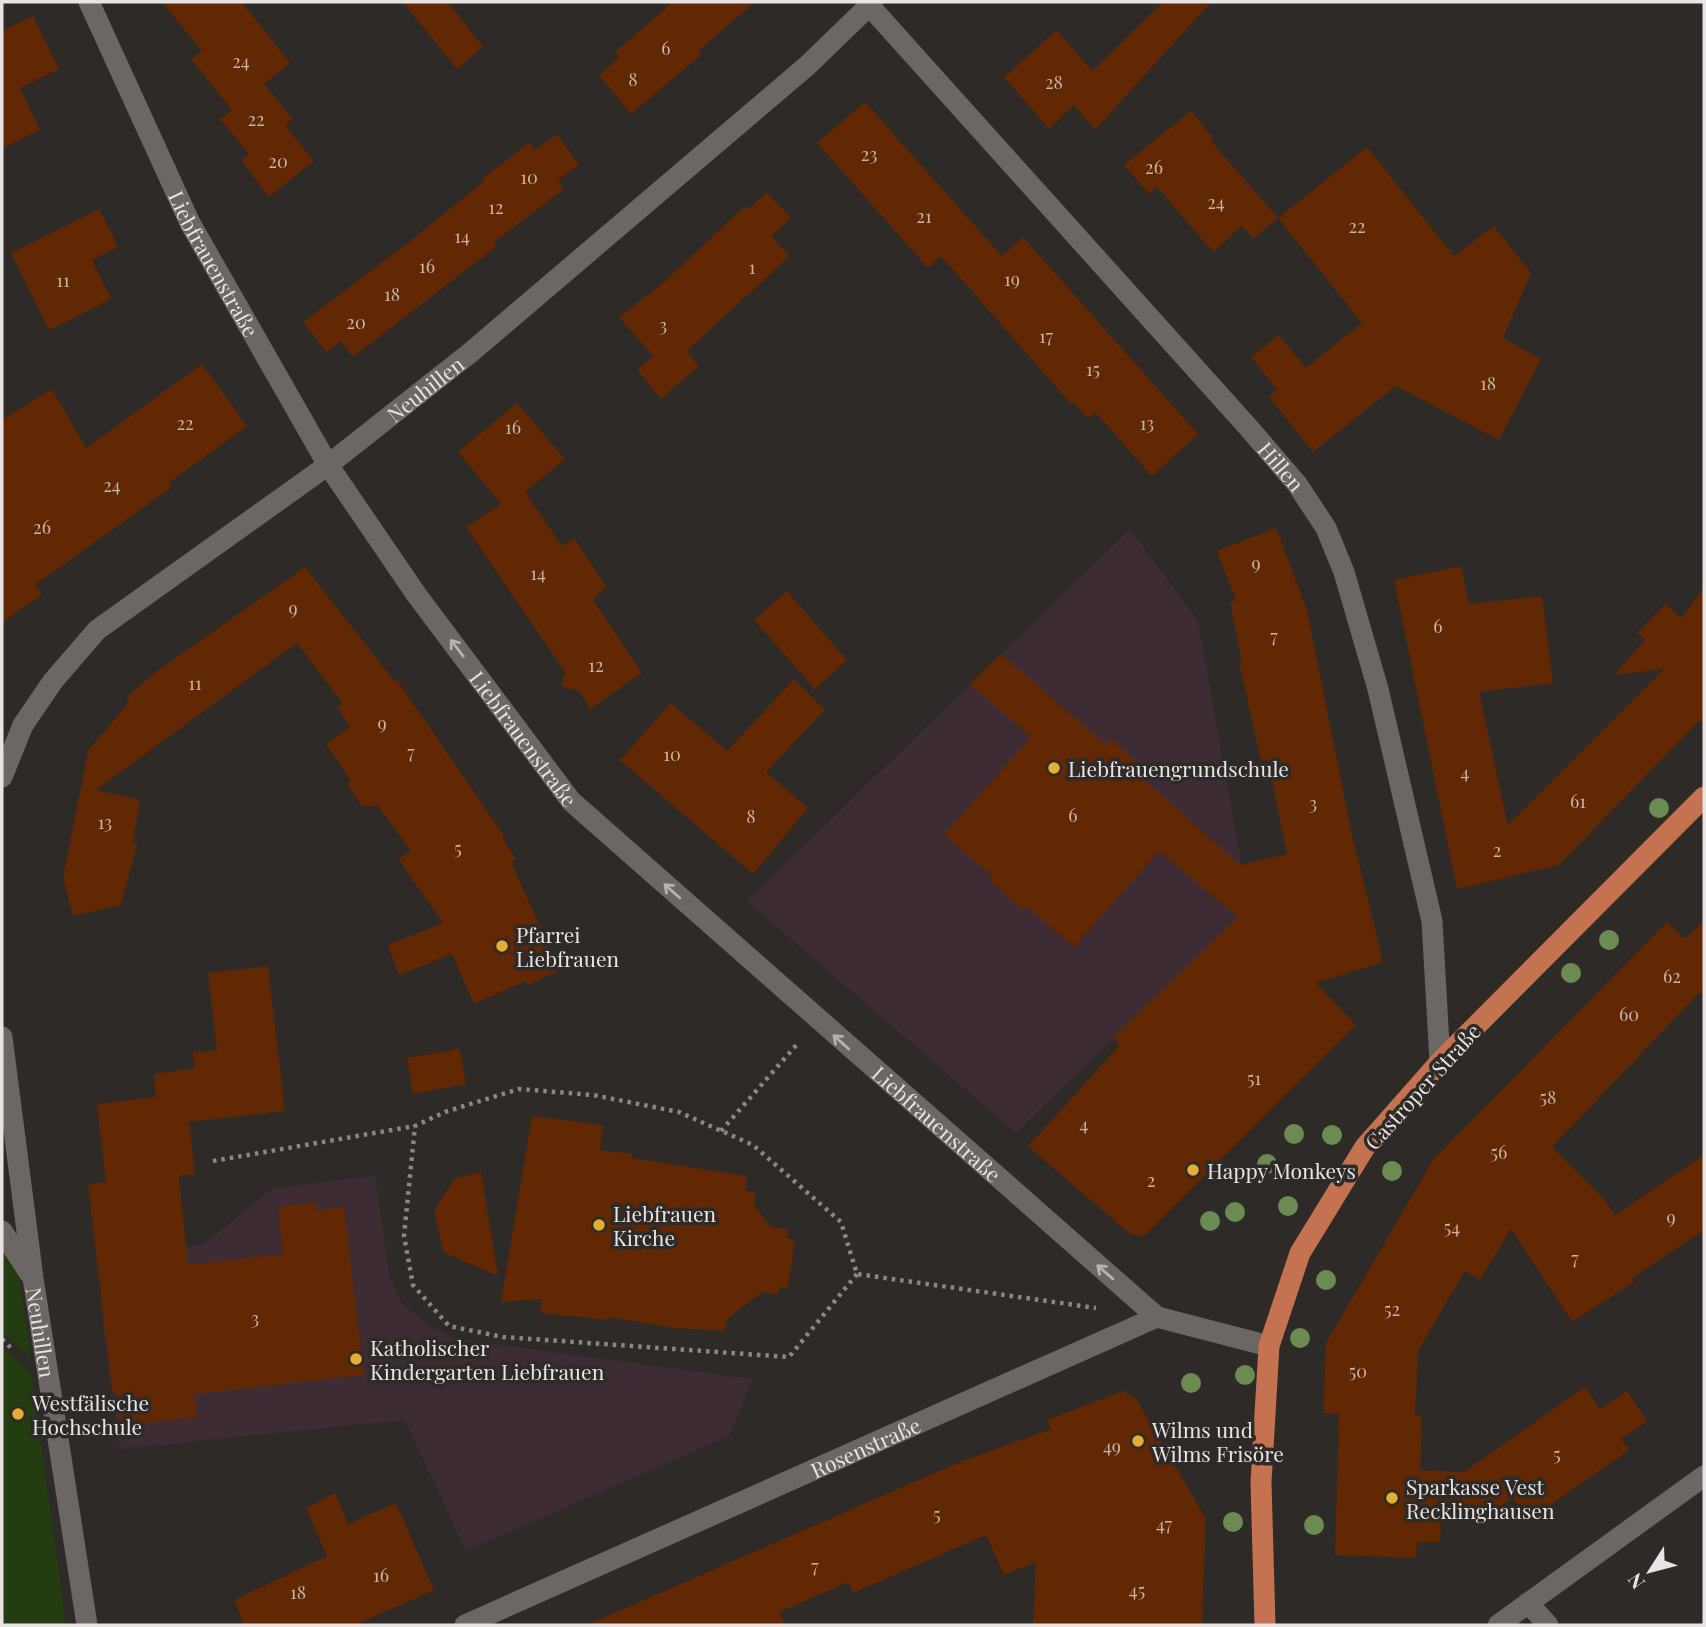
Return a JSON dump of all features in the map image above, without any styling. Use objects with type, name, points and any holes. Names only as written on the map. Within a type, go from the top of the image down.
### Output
[{"type":"main road","name":"Castroper Straße","points":[[1263,1621],[1261,1482],[1269,1346],[1300,1253],[1365,1147],[1440,1062],[1704,797]]},
{"type":"street","name":"Liebfrauenstraße","points":[[89,2],[190,223],[328,465],[416,594],[571,801],[1157,1317]]},
{"type":"street","name":"Neuhillen","points":[[2,777],[23,725],[53,681],[97,630],[328,465],[481,344],[808,65],[870,3]]},
{"type":"street","name":"Hillen","points":[[870,3],[1248,427],[1297,484],[1326,528],[1344,572],[1378,689],[1432,921],[1440,1062]]},
{"type":"street","name":"Neuhillen","points":[[2,1037],[33,1278],[87,1625]]},
{"type":"street","points":[[2,1231],[33,1278]]},
{"type":"street","points":[[1157,1317],[1269,1346]]},
{"type":"street","name":"Rosenstraße","points":[[465,1625],[1157,1317]]},
{"type":"street","points":[[1498,1625],[1704,1476]]},
{"type":"street","points":[[1528,1602],[1548,1625]]},
{"type":"path","points":[[721,1130],[818,1021]]},
{"type":"path","points":[[213,1161],[415,1126],[445,1112],[519,1089],[593,1095],[667,1110],[753,1145],[841,1222],[857,1274]]},
{"type":"path","points":[[415,1126],[404,1236],[413,1284],[449,1326],[503,1337],[789,1357],[857,1274]]},
{"type":"path","points":[[857,1274],[1044,1300]]},
{"type":"shaded area","name":"Liebfrauengrundschule","points":[[1130,529],[1198,621],[1242,867],[1238,917],[1016,1133],[747,901]]},
{"type":"shaded area","name":"Katholischer Kindergarten Liebfrauen","points":[[375,1176],[389,1274],[402,1303],[428,1325],[457,1339],[753,1379],[729,1436],[466,1551],[405,1420],[120,1449],[103,1324],[194,1313],[186,1247],[204,1244],[273,1188]]},
{"type":"green space","points":[[2,1249],[18,1276],[31,1358],[2,1332]]},
{"type":"green space","name":"Westfälische Hochschule","points":[[2,1346],[31,1374],[66,1625],[2,1625]]},
{"type":"building","points":[[162,2],[242,2],[290,63],[264,84],[293,119],[285,125],[314,161],[269,197],[241,160],[249,154],[220,119],[232,110],[191,59],[202,51]]},
{"type":"building","points":[[403,2],[448,2],[483,47],[457,69]]},
{"type":"building","points":[[673,2],[755,2],[698,51],[702,54],[631,114],[599,75],[619,57],[615,52]]},
{"type":"building","points":[[1163,2],[1211,2],[1095,130],[1074,105],[1049,129],[1004,77],[1057,30],[1092,71]]},
{"type":"building","points":[[33,16],[59,69],[20,88],[40,130],[2,148],[2,31]]},
{"type":"building","points":[[865,102],[1002,256],[1023,237],[1198,434],[1152,476],[1095,412],[1088,419],[1073,402],[1071,404],[941,256],[928,268],[817,143]]},
{"type":"building","points":[[1191,111],[1214,139],[1211,141],[1278,218],[1253,239],[1242,226],[1213,252],[1157,187],[1149,194],[1124,165]]},
{"type":"building","points":[[557,134],[579,165],[558,180],[564,189],[494,242],[497,246],[353,357],[341,341],[326,352],[303,322],[413,239],[484,181],[482,179],[530,142],[535,150]]},
{"type":"building","points":[[1367,147],[1454,256],[1494,226],[1531,273],[1503,338],[1541,359],[1499,440],[1396,386],[1313,452],[1269,397],[1277,390],[1251,357],[1279,335],[1306,368],[1362,323],[1278,218]]},
{"type":"building","points":[[767,192],[791,218],[771,236],[790,256],[687,351],[699,366],[661,399],[637,370],[653,356],[619,317],[663,283],[745,206],[748,209]]},
{"type":"building","points":[[99,209],[118,247],[92,260],[111,299],[49,330],[11,253]]},
{"type":"building","points":[[202,364],[247,426],[169,483],[172,487],[35,585],[42,594],[2,623],[2,420],[52,389],[86,448]]},
{"type":"building","points":[[517,403],[565,459],[525,492],[562,546],[574,538],[606,586],[593,600],[642,673],[590,709],[579,691],[561,686],[565,672],[466,527],[501,504],[458,452]]},
{"type":"building","points":[[1276,528],[1307,610],[1351,830],[1383,962],[1316,983],[1356,1025],[1144,1236],[1131,1235],[1028,1146],[1120,1045],[1113,1038],[1238,917],[1159,851],[1074,947],[1026,906],[1022,910],[989,880],[993,876],[944,835],[1031,737],[970,684],[1001,654],[1106,745],[1111,739],[1145,769],[1140,776],[1240,865],[1287,854],[1268,760],[1261,761],[1239,662],[1242,661],[1230,602],[1236,600],[1217,551]]},
{"type":"building","points":[[1461,566],[1469,604],[1542,596],[1553,683],[1479,692],[1508,825],[1664,669],[1614,675],[1645,640],[1637,633],[1666,604],[1681,618],[1704,588],[1704,716],[1559,865],[1457,889],[1394,580]]},
{"type":"building","points":[[305,567],[395,682],[397,680],[505,837],[503,839],[516,859],[511,862],[560,970],[528,985],[526,981],[474,1004],[452,954],[399,975],[388,945],[443,923],[398,859],[411,851],[378,806],[362,806],[348,786],[350,779],[326,744],[350,727],[337,707],[343,704],[297,643],[96,790],[140,800],[133,843],[137,844],[121,905],[73,916],[63,878],[88,751],[129,702],[126,698],[153,674]]},
{"type":"building","points":[[787,591],[847,660],[815,689],[754,620]]},
{"type":"building","points":[[794,679],[825,710],[766,772],[808,808],[753,874],[620,760],[671,703],[727,751]]},
{"type":"building","points":[[1704,921],[1704,988],[1552,1147],[1604,1199],[1615,1215],[1704,1155],[1704,1230],[1632,1278],[1634,1282],[1572,1322],[1511,1229],[1480,1280],[1465,1271],[1418,1351],[1415,1416],[1422,1416],[1420,1470],[1464,1472],[1585,1387],[1600,1409],[1627,1391],[1647,1421],[1621,1439],[1629,1450],[1529,1520],[1513,1498],[1486,1516],[1441,1515],[1440,1542],[1417,1542],[1416,1558],[1335,1555],[1339,1414],[1323,1413],[1326,1343],[1433,1160],[1667,922],[1685,939]]},
{"type":"building","points":[[268,966],[285,1111],[189,1122],[195,1174],[179,1176],[188,1265],[283,1254],[278,1207],[316,1202],[316,1210],[344,1207],[364,1375],[194,1394],[197,1417],[120,1426],[116,1390],[112,1391],[88,1184],[106,1182],[97,1104],[156,1097],[154,1074],[195,1068],[193,1053],[217,1050],[208,973]]},
{"type":"building","points":[[460,1049],[466,1084],[413,1094],[407,1058]]},
{"type":"building","name":"Liebfrauen Kirche","points":[[532,1116],[603,1125],[600,1150],[632,1154],[631,1158],[747,1176],[745,1191],[756,1192],[754,1206],[771,1227],[788,1229],[787,1238],[795,1239],[788,1288],[780,1287],[778,1295],[762,1292],[727,1319],[725,1331],[674,1328],[609,1317],[608,1320],[540,1313],[542,1299],[501,1302]]},
{"type":"building","points":[[481,1172],[498,1276],[443,1252],[435,1215],[435,1209],[455,1178]]},
{"type":"building","points":[[1123,1391],[1137,1400],[1206,1519],[1202,1625],[1033,1625],[1036,1562],[1004,1575],[986,1535],[853,1593],[848,1582],[780,1612],[785,1625],[587,1625],[955,1464],[1051,1429],[1047,1420]]},
{"type":"building","points":[[335,1493],[348,1524],[396,1503],[434,1590],[355,1625],[244,1625],[234,1600],[327,1556],[306,1508]]},
{"type":"place","name":"Liebfrauengrundschule","points":[[1054,768]]},
{"type":"place","name":"Pfarrei Liebfrauen","points":[[502,946]]},
{"type":"place","name":"Happy Monkeys","points":[[1193,1170]]},
{"type":"place","name":"Liebfrauen Kirche","points":[[599,1225]]},
{"type":"place","name":"Katholischer Kindergarten Liebfrauen","points":[[356,1359]]},
{"type":"place","name":"Westfälische Hochschule","points":[[18,1414]]},
{"type":"place","name":"Wilms und Wilms Frisöre","points":[[1138,1441]]},
{"type":"place","name":"Sparkasse Vest Recklinghausen","points":[[1392,1498]]}]
